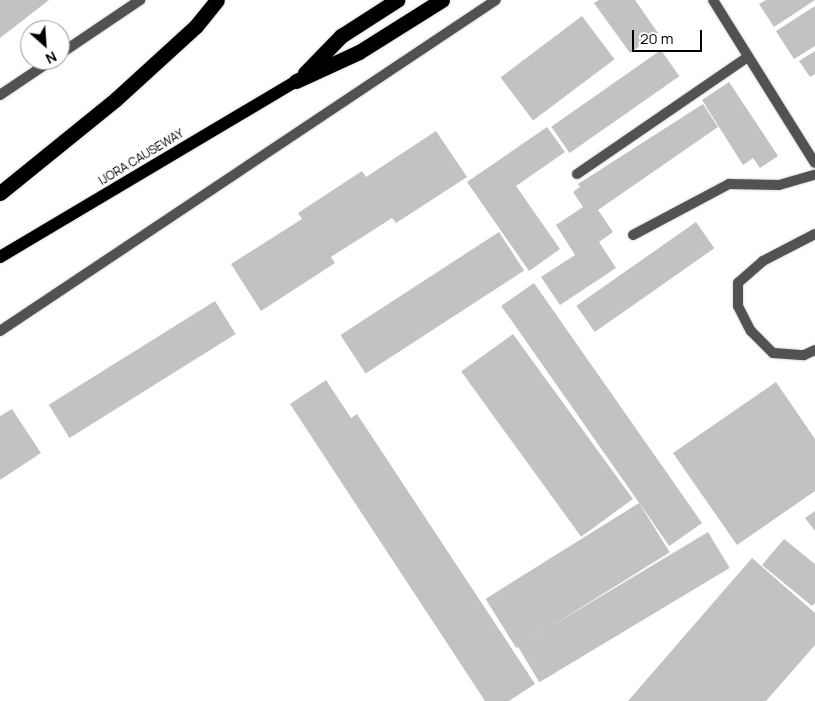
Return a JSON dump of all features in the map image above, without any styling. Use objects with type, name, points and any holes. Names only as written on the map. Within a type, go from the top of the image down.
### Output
[{"type":"highway","points":[[0,193],[116,99],[196,26],[217,0]]},
{"type":"highway","points":[[296,81],[342,36],[397,0]]},
{"type":"highway","points":[[296,81],[359,52],[442,0]]},
{"type":"main road","name":"IJORA CAUSEWAY","points":[[0,257],[296,81]]},
{"type":"street","points":[[70,47],[140,0]]},
{"type":"street","points":[[0,331],[496,0]]},
{"type":"street","points":[[713,0],[815,163]]},
{"type":"street","points":[[577,174],[748,57]]},
{"type":"street","points":[[0,95],[37,70]]},
{"type":"street","points":[[633,235],[729,184],[779,185],[815,175]]},
{"type":"street","points":[[815,234],[763,261],[738,283],[738,306],[751,330],[773,353],[804,355],[815,350]]},
{"type":"building","points":[[0,0],[49,0],[23,20],[20,20],[20,22],[0,38]]},
{"type":"building","points":[[599,0],[635,0],[658,33],[630,53],[594,3]]},
{"type":"building","points":[[766,0],[815,0],[774,27],[759,4]]},
{"type":"building","points":[[815,6],[815,46],[794,59],[776,31]]},
{"type":"building","points":[[582,16],[614,59],[533,121],[501,77]]},
{"type":"building","points":[[661,50],[679,76],[570,153],[551,127]]},
{"type":"building","points":[[815,51],[815,74],[810,77],[799,61]]},
{"type":"building","points":[[729,82],[778,156],[760,168],[753,158],[743,165],[702,100]]},
{"type":"building","points":[[703,104],[718,127],[598,210],[613,232],[599,242],[616,268],[560,305],[541,277],[575,255],[556,225],[583,207],[573,192],[580,187],[578,184]]},
{"type":"building","points":[[547,127],[565,152],[516,186],[560,249],[529,271],[467,182]]},
{"type":"building","points":[[436,131],[467,177],[396,223],[392,218],[331,257],[335,263],[261,311],[231,264],[302,219],[298,213],[362,171],[366,177]]},
{"type":"building","points":[[696,222],[714,248],[595,332],[576,306]]},
{"type":"building","points":[[499,232],[524,271],[366,374],[340,335]]},
{"type":"building","points":[[534,283],[702,523],[669,546],[501,306]]},
{"type":"building","points":[[215,301],[236,334],[69,438],[49,405]]},
{"type":"building","points":[[513,334],[633,499],[581,537],[461,372]]},
{"type":"building","points":[[326,380],[351,418],[357,414],[535,684],[509,701],[485,701],[290,404]]},
{"type":"building","points":[[776,382],[815,439],[815,491],[737,545],[673,453]]},
{"type":"building","points":[[12,409],[41,453],[0,480],[0,416]]},
{"type":"building","points":[[639,503],[670,552],[516,648],[486,599]]},
{"type":"building","points":[[815,511],[815,531],[805,518]]},
{"type":"building","points":[[708,532],[730,568],[539,682],[518,646]]},
{"type":"building","points":[[784,539],[815,564],[815,603],[812,606],[762,565]]},
{"type":"building","points":[[752,558],[815,613],[815,645],[766,701],[628,701]]}]
